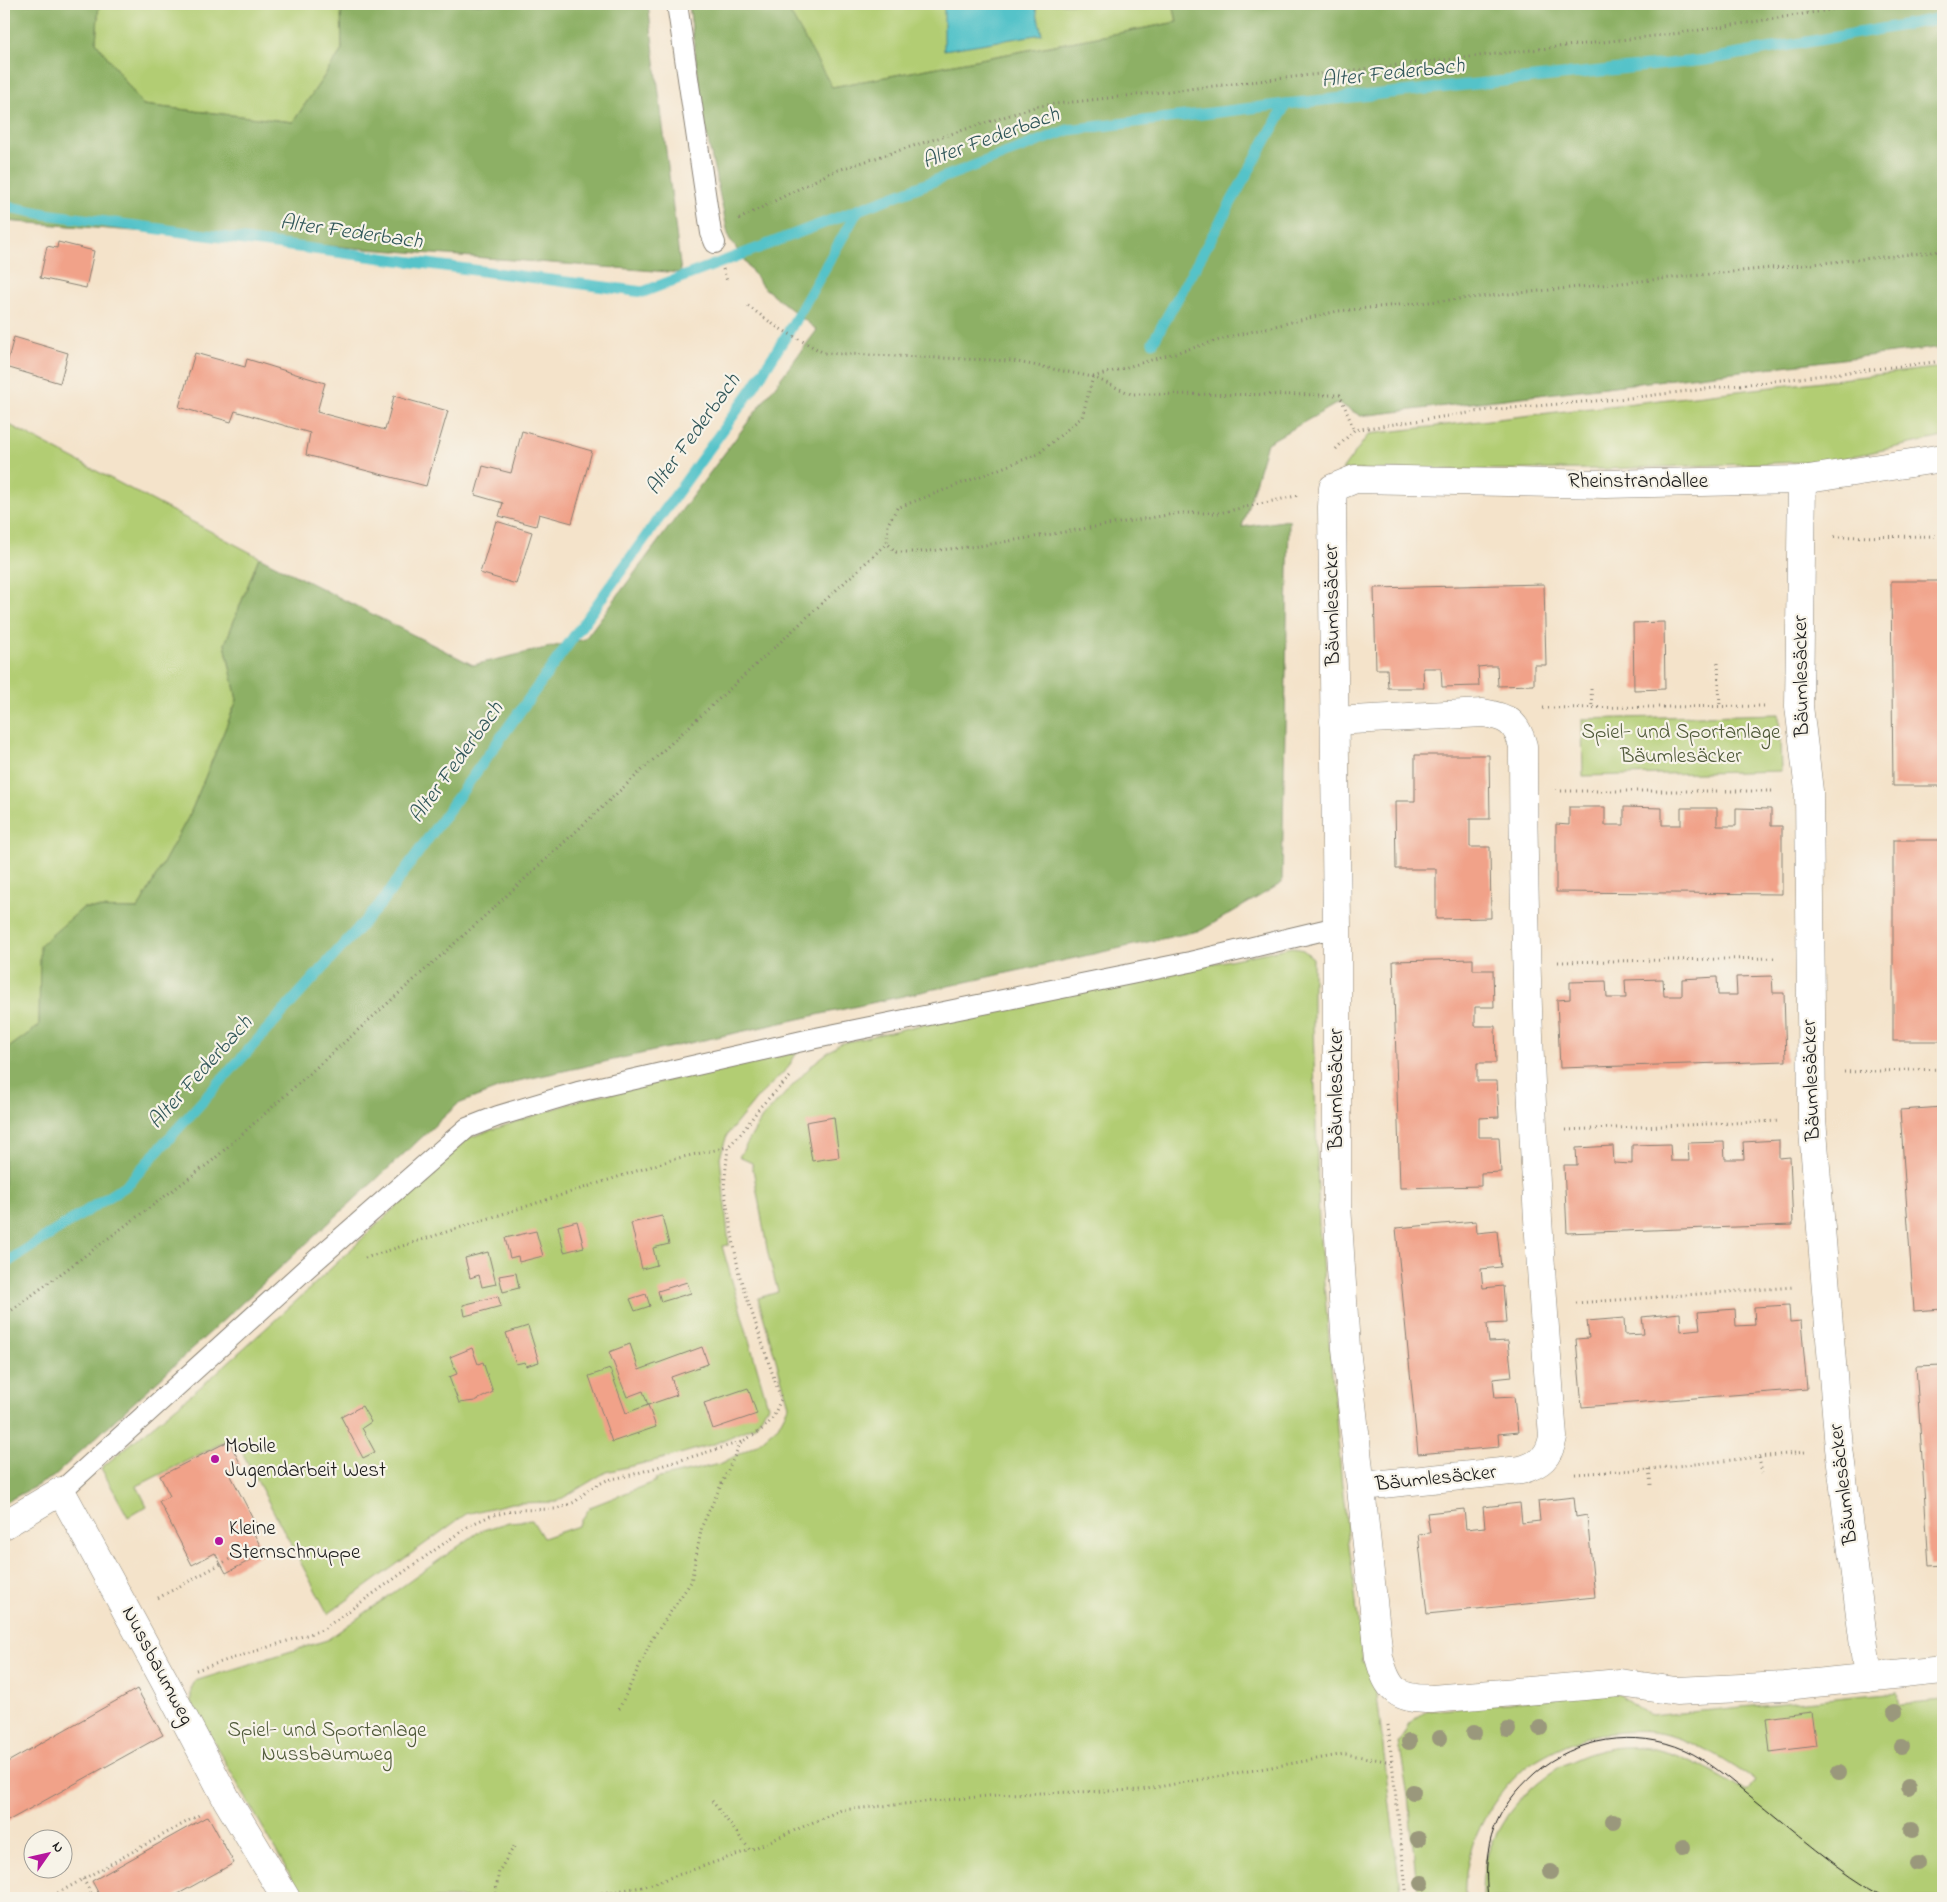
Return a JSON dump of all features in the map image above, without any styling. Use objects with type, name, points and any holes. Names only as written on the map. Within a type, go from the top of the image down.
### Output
[{"type":"street","name":"Rheinstrandallee","points":[[1333,488],[1355,479],[1605,484],[1802,480],[1943,458]]},
{"type":"street","name":"Bäumlesäcker","points":[[1802,480],[1799,706],[1809,791],[1810,1072],[1812,1119],[1839,1448],[1868,1678]]},
{"type":"street","name":"Bäumlesäcker","points":[[1333,488],[1338,1205],[1346,1348],[1379,1657],[1385,1678],[1398,1694]]},
{"type":"street","points":[[1334,721],[1483,713],[1500,716],[1511,722],[1519,731],[1523,746],[1525,963],[1533,1131],[1553,1437],[1550,1450],[1543,1459]]},
{"type":"street","name":"Bäumlesäcker","points":[[1362,1486],[1521,1470],[1534,1466],[1543,1459]]},
{"type":"street","points":[[4,1525],[61,1492]]},
{"type":"street","name":"Nussbaumweg","points":[[61,1492],[129,1614],[227,1800],[286,1898]]},
{"type":"street","points":[[1398,1694],[1415,1699],[1432,1699],[1620,1683],[1676,1691],[1784,1686],[1943,1670]]},
{"type":"lane","points":[[677,4],[713,238]]},
{"type":"lane","points":[[61,1492],[308,1267],[467,1128],[498,1116],[578,1092],[811,1039],[1190,962],[1337,927]]},
{"type":"path","points":[[713,238],[832,172],[1038,106],[1681,33],[1868,4]]},
{"type":"path","points":[[1093,377],[1232,336],[1338,311],[1943,252]]},
{"type":"path","points":[[748,306],[777,327],[824,353],[1013,361],[1093,377],[1132,394],[1340,395],[1354,430],[1489,410],[1628,398],[1943,360]]},
{"type":"path","points":[[4,1316],[212,1161],[475,925],[886,543],[888,524],[898,508],[1038,454],[1082,416],[1093,377]]},
{"type":"path","points":[[886,543],[896,552],[919,552],[978,546],[1180,513],[1219,513],[1333,488]]},
{"type":"path","points":[[1802,537],[1943,536]]},
{"type":"path","points":[[1718,663],[1720,706]]},
{"type":"path","points":[[1591,689],[1592,708]]},
{"type":"path","points":[[1511,722],[1538,708],[1799,706]]},
{"type":"path","points":[[1523,791],[1809,791]]},
{"type":"path","points":[[1525,963],[1810,957]]},
{"type":"path","points":[[164,1680],[322,1630],[470,1525],[490,1516],[517,1510],[557,1509],[575,1502],[589,1489],[607,1480],[648,1470],[741,1442],[756,1434],[768,1424],[781,1399],[739,1274],[724,1188],[728,1147],[782,1083],[811,1057],[811,1039]]},
{"type":"path","points":[[1810,1072],[1943,1069]]},
{"type":"path","points":[[1533,1131],[1812,1119]]},
{"type":"path","points":[[363,1259],[674,1160],[728,1147]]},
{"type":"path","points":[[1543,1305],[1825,1284]]},
{"type":"path","points":[[619,1709],[652,1639],[690,1582],[702,1526],[741,1442]]},
{"type":"path","points":[[1543,1459],[1570,1474],[1649,1469],[1839,1448]]},
{"type":"path","points":[[1760,1458],[1762,1473]]},
{"type":"path","points":[[1649,1469],[1651,1485]]},
{"type":"path","points":[[129,1614],[241,1553],[235,1542]]},
{"type":"path","points":[[1398,1694],[1388,1718],[1407,1898]]},
{"type":"path","points":[[567,1898],[643,1887],[750,1850],[841,1810],[1008,1794],[1142,1790],[1345,1754],[1392,1762]]},
{"type":"path","points":[[49,1898],[227,1800]]},
{"type":"path","points":[[712,1801],[750,1850]]},
{"type":"path","points":[[494,1898],[499,1871],[515,1845]]},
{"type":"path","points":[[83,1879],[94,1898]]},
{"type":"green space","points":[[4,4],[99,4],[96,42],[143,105],[293,122],[342,50],[341,4],[648,4],[681,273],[4,221]]},
{"type":"green space","points":[[99,4],[341,4],[342,50],[293,122],[143,105],[96,42]]},
{"type":"green space","points":[[689,4],[1173,4],[1177,22],[832,87],[703,117]]},
{"type":"green space","points":[[689,4],[785,4],[832,87],[1177,22],[1173,4],[1943,4],[1943,347],[1361,416],[1338,403],[1267,443],[1242,527],[1289,520],[1282,883],[1202,930],[518,1081],[458,1104],[53,1477],[4,1503],[4,1051],[39,1026],[40,945],[83,908],[138,909],[190,814],[237,700],[225,644],[259,557],[473,665],[585,639],[817,330],[762,286],[729,238],[703,117]]},
{"type":"green space","points":[[1943,367],[1943,437],[1831,461],[1604,469],[1342,470],[1369,434]]},
{"type":"green space","points":[[4,422],[259,557],[225,644],[237,700],[190,814],[138,909],[83,908],[41,945],[39,1026],[4,1051]]},
{"type":"green space","name":"Spiel- und Sportanlage Bäumlesäcker","points":[[1779,714],[1781,771],[1583,776],[1582,719]]},
{"type":"green space","name":"Spiel- und Sportanlage Nussbaumweg","points":[[1292,947],[1303,950],[1313,958],[1319,1228],[1342,1486],[1363,1662],[1374,1670],[1401,1898],[303,1898],[191,1702],[191,1689],[195,1681],[327,1640],[480,1531],[509,1522],[532,1520],[543,1538],[578,1526],[590,1507],[656,1481],[655,1479],[720,1464],[756,1445],[778,1426],[789,1405],[758,1298],[778,1292],[768,1254],[752,1163],[739,1157],[762,1118],[814,1063],[839,1044],[937,1021]]},
{"type":"green space","points":[[797,1052],[788,1068],[758,1097],[727,1135],[720,1157],[729,1245],[722,1246],[768,1406],[755,1426],[714,1444],[666,1458],[606,1472],[556,1502],[512,1503],[466,1514],[328,1614],[234,1437],[137,1486],[147,1506],[128,1517],[101,1468],[204,1384],[304,1294],[468,1138],[583,1099]]},
{"type":"green space","points":[[1897,1692],[1900,1704],[1943,1700],[1943,1898],[1482,1898],[1488,1852],[1505,1819],[1535,1785],[1553,1771],[1573,1760],[1594,1752],[1616,1748],[1639,1747],[1654,1749],[1682,1758],[1709,1770],[1747,1793],[1755,1781],[1702,1748],[1663,1734],[1640,1731],[1604,1734],[1572,1742],[1525,1768],[1500,1795],[1480,1827],[1468,1862],[1465,1898],[1418,1898],[1408,1796],[1399,1743],[1409,1723],[1428,1710],[1617,1693],[1650,1716]]},
{"type":"water","points":[[944,4],[1035,4],[1042,34],[944,50]]},
{"type":"building","points":[[58,242],[94,251],[86,288],[40,278],[47,246],[57,248]]},
{"type":"building","points":[[14,337],[68,353],[60,383],[6,367]]},
{"type":"building","points":[[195,353],[245,367],[247,359],[325,383],[317,412],[385,430],[394,396],[448,411],[426,486],[306,455],[310,433],[235,411],[231,422],[179,407]]},
{"type":"building","points":[[522,431],[592,451],[572,523],[539,514],[536,526],[499,516],[503,503],[475,495],[483,466],[511,473]]},
{"type":"building","points":[[496,521],[532,532],[516,584],[480,573]]},
{"type":"building","points":[[1891,581],[1943,581],[1943,786],[1893,786]]},
{"type":"building","points":[[1544,584],[1546,665],[1534,665],[1534,685],[1498,686],[1497,666],[1488,666],[1478,667],[1479,686],[1442,687],[1441,668],[1423,668],[1424,688],[1388,688],[1387,669],[1376,669],[1374,588]]},
{"type":"building","points":[[1664,622],[1665,689],[1634,690],[1633,623]]},
{"type":"building","points":[[1415,755],[1489,755],[1490,819],[1470,819],[1470,847],[1490,847],[1491,918],[1436,919],[1436,869],[1396,869],[1395,801],[1415,801]]},
{"type":"building","points":[[1569,807],[1605,807],[1605,825],[1624,825],[1624,807],[1662,808],[1662,825],[1681,825],[1681,808],[1717,808],[1717,826],[1736,826],[1736,808],[1771,809],[1771,826],[1782,826],[1782,894],[1556,892],[1556,824],[1569,825]]},
{"type":"building","points":[[1893,840],[1943,840],[1943,1041],[1893,1041]]},
{"type":"building","points":[[1473,959],[1473,970],[1493,970],[1494,1007],[1475,1007],[1475,1026],[1495,1026],[1496,1063],[1477,1063],[1477,1081],[1497,1081],[1499,1117],[1479,1118],[1479,1137],[1499,1137],[1501,1172],[1481,1173],[1481,1186],[1400,1188],[1393,961]]},
{"type":"building","points":[[1772,976],[1773,993],[1784,993],[1786,1061],[1560,1068],[1557,1000],[1570,999],[1570,982],[1606,981],[1607,998],[1626,998],[1625,980],[1663,979],[1664,996],[1682,996],[1682,979],[1717,977],[1718,995],[1737,995],[1736,977]]},
{"type":"building","points":[[1943,1107],[1943,1309],[1914,1311],[1900,1110]]},
{"type":"building","points":[[834,1117],[839,1157],[812,1161],[806,1122]]},
{"type":"building","points":[[1779,1140],[1779,1158],[1790,1157],[1793,1225],[1567,1233],[1564,1165],[1577,1165],[1576,1148],[1613,1146],[1614,1163],[1632,1164],[1632,1145],[1670,1144],[1671,1161],[1689,1161],[1688,1143],[1724,1142],[1725,1159],[1744,1159],[1743,1142]]},
{"type":"building","points":[[662,1216],[669,1244],[653,1248],[657,1265],[642,1269],[631,1223]]},
{"type":"building","points":[[577,1221],[584,1247],[564,1252],[558,1226]]},
{"type":"building","points":[[1476,1221],[1477,1233],[1497,1231],[1501,1267],[1481,1269],[1483,1288],[1503,1286],[1506,1323],[1487,1324],[1488,1335],[1489,1342],[1508,1341],[1512,1377],[1493,1379],[1495,1398],[1514,1397],[1518,1432],[1498,1434],[1499,1447],[1418,1454],[1396,1228]]},
{"type":"building","points":[[536,1231],[543,1256],[519,1262],[518,1256],[510,1258],[505,1238]]},
{"type":"building","points":[[488,1252],[496,1284],[482,1287],[479,1275],[470,1278],[465,1258]]},
{"type":"building","points":[[516,1273],[519,1288],[503,1292],[499,1276]]},
{"type":"building","points":[[687,1282],[691,1293],[661,1302],[658,1291]]},
{"type":"building","points":[[646,1294],[650,1306],[635,1311],[630,1299]]},
{"type":"building","points":[[498,1296],[501,1306],[465,1316],[463,1305]]},
{"type":"building","points":[[1789,1305],[1790,1322],[1801,1321],[1807,1389],[1582,1407],[1576,1339],[1589,1338],[1587,1321],[1624,1318],[1625,1335],[1644,1334],[1642,1317],[1680,1313],[1681,1331],[1700,1329],[1698,1312],[1735,1309],[1736,1326],[1755,1325],[1754,1307]]},
{"type":"building","points":[[528,1326],[539,1362],[526,1366],[525,1362],[516,1364],[506,1333]]},
{"type":"building","points":[[630,1344],[639,1370],[702,1347],[708,1364],[671,1377],[677,1395],[648,1405],[643,1391],[627,1397],[609,1352]]},
{"type":"building","points":[[472,1348],[478,1364],[483,1362],[493,1392],[475,1401],[459,1403],[449,1377],[457,1374],[450,1357]]},
{"type":"building","points":[[1943,1365],[1943,1565],[1929,1566],[1916,1366]]},
{"type":"building","points":[[610,1369],[626,1413],[648,1405],[656,1427],[612,1442],[589,1376]]},
{"type":"building","points":[[748,1388],[757,1414],[713,1429],[704,1403]]},
{"type":"building","points":[[362,1406],[371,1422],[362,1428],[375,1452],[363,1458],[341,1417]]},
{"type":"building","points":[[229,1441],[241,1465],[229,1472],[259,1530],[253,1532],[264,1553],[226,1573],[215,1553],[192,1565],[159,1501],[170,1496],[160,1476]]},
{"type":"building","points":[[1574,1497],[1576,1517],[1587,1515],[1595,1597],[1427,1614],[1418,1534],[1430,1533],[1427,1513],[1464,1509],[1466,1529],[1485,1527],[1483,1507],[1520,1503],[1522,1523],[1540,1521],[1538,1501]]},
{"type":"building","points":[[137,1689],[163,1735],[4,1823],[4,1764]]},
{"type":"building","points":[[1811,1712],[1816,1746],[1770,1752],[1766,1718]]},
{"type":"building","points":[[208,1816],[234,1863],[171,1898],[101,1898],[92,1881]]},
{"type":"waterway","name":"Alter Federbach","points":[[4,206],[45,214],[643,292],[1068,130],[1286,104],[1705,60],[1943,18]]},
{"type":"waterway","points":[[1153,342],[1286,104]]},
{"type":"waterway","name":"Alter Federbach","points":[[4,1264],[127,1185],[383,901],[753,388],[786,336],[858,210]]},
{"type":"tram line","points":[[1488,1898],[1487,1861],[1489,1844],[1501,1815],[1521,1787],[1551,1761],[1568,1752],[1607,1740],[1627,1738],[1647,1739],[1666,1743],[1702,1759],[1851,1876],[1887,1898]]},
{"type":"place","name":"Mobile Jugendarbeit West","points":[[215,1459]]},
{"type":"place","name":"Kleine Sternschnuppe","points":[[219,1541]]}]
